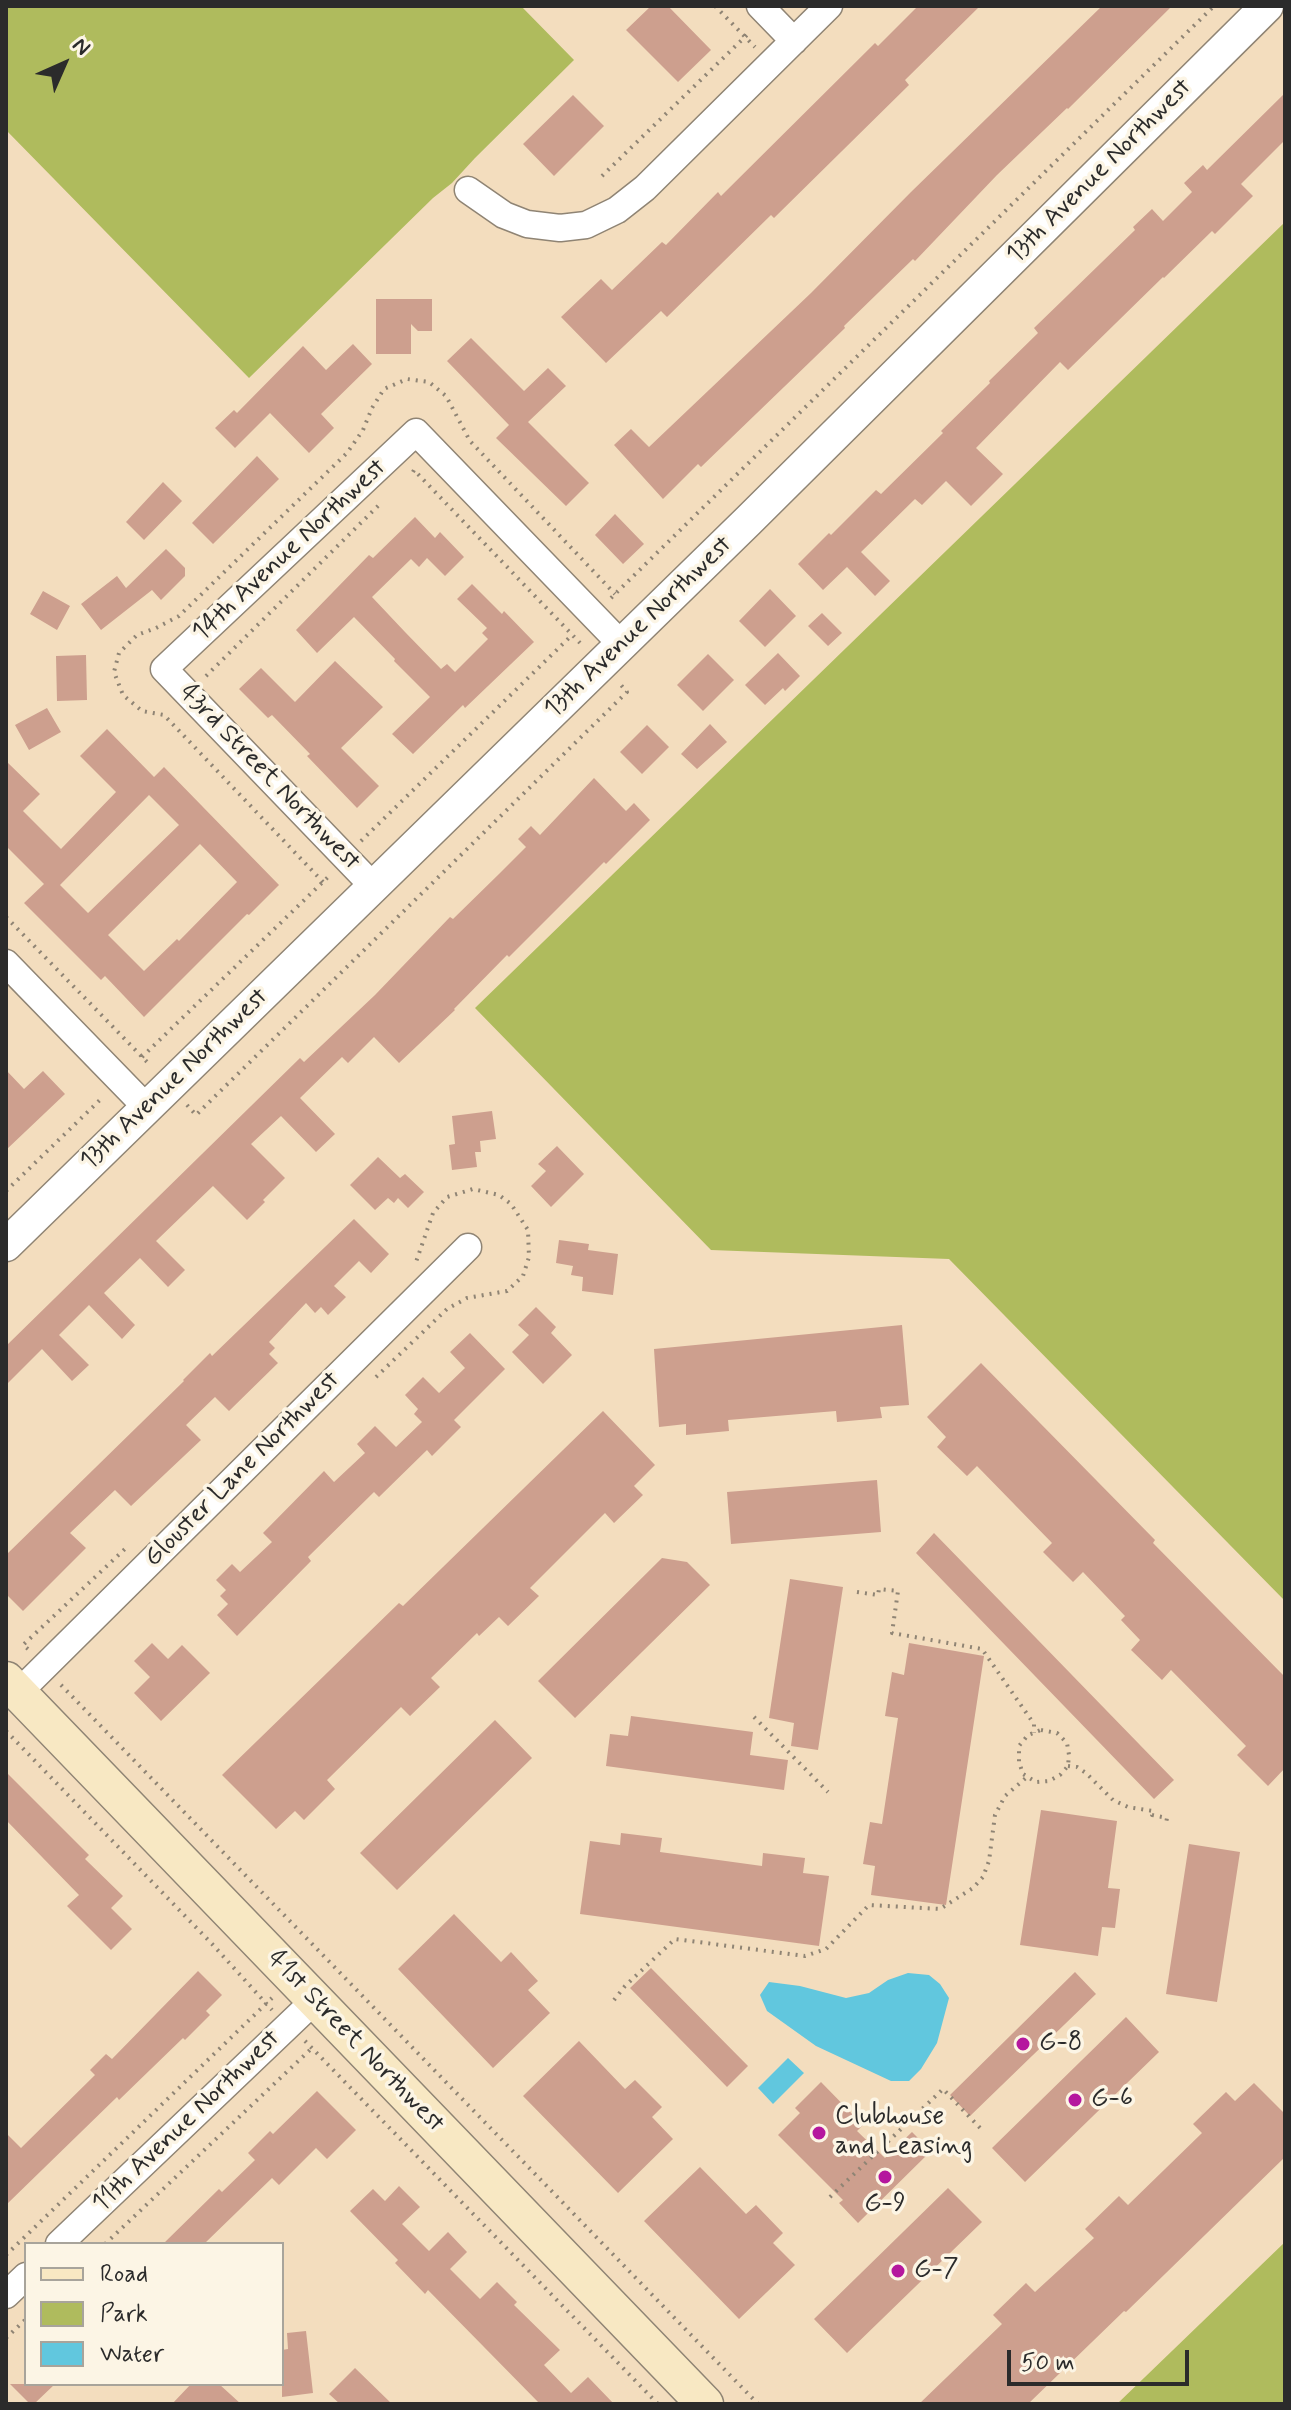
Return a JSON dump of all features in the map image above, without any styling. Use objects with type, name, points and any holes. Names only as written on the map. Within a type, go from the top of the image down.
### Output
[{"type":"main road","name":"41st Street Northwest","points":[[12,1686],[705,2404]]},
{"type":"street","points":[[760,6],[794,41]]},
{"type":"street","points":[[468,190],[504,215],[527,224],[560,228],[586,225],[617,210],[645,188],[829,6]]},
{"type":"street","name":"13th Avenue Northwest","points":[[6,1245],[622,645],[1267,6]]},
{"type":"street","name":"14th Avenue Northwest","points":[[164,669],[416,432],[622,645]]},
{"type":"street","name":"43rd Street Northwest","points":[[164,669],[373,886]]},
{"type":"street","points":[[6,963],[146,1107]]},
{"type":"street","name":"Glouster Lane Northwest","points":[[12,1686],[468,1247]]},
{"type":"street","name":"11th Avenue Northwest","points":[[61,2242],[315,2000]]},
{"type":"street","points":[[6,2295],[24,2278]]},
{"type":"path","points":[[602,176],[745,37],[715,6]]},
{"type":"path","points":[[6,917],[142,1057],[323,882],[164,715],[142,711],[123,695],[114,672],[119,653],[137,635],[179,616],[347,453],[384,389],[407,379],[429,382],[446,396],[470,441],[615,594],[1214,6]]},
{"type":"path","points":[[364,838],[572,635],[414,470],[403,481]]},
{"type":"path","points":[[205,675],[381,503]]},
{"type":"path","points":[[196,1115],[627,692]]},
{"type":"path","points":[[6,1191],[102,1099]]},
{"type":"path","points":[[857,1592],[878,1595],[879,1589],[898,1591],[892,1633],[982,1649],[1034,1724],[1034,1733]]},
{"type":"path","points":[[59,1682],[758,2404]]},
{"type":"path","points":[[754,1717],[828,1792]]},
{"type":"path","points":[[1041,1730],[1057,1733],[1067,1743],[1068,1766],[1049,1781],[1036,1782],[1027,1777],[1019,1762],[1019,1746],[1028,1735],[1034,1733],[1041,1730]]},
{"type":"path","points":[[6,1731],[266,2004],[6,2255]]},
{"type":"path","points":[[1068,1766],[1086,1773],[1113,1800],[1128,1807],[1153,1811],[1152,1815],[1167,1818],[1166,1823]]},
{"type":"path","points":[[614,2000],[675,1939],[805,1956],[826,1949],[869,1905],[940,1909],[973,1888],[983,1877],[989,1861],[995,1815],[1005,1796],[1027,1777]]},
{"type":"path","points":[[287,2025],[658,2404]]},
{"type":"path","points":[[107,2242],[312,2048]]},
{"type":"path","points":[[830,2197],[943,2089],[982,2130]]},
{"type":"path","points":[[6,2338],[24,2321]]},
{"type":"green space","points":[[6,6],[521,6],[574,60],[452,183],[249,378],[6,130]]},
{"type":"green space","points":[[1285,222],[1285,1601],[949,1259],[711,1250],[475,1008]]},
{"type":"green space","points":[[1285,2242],[1285,2404],[1117,2404]]},
{"type":"water","points":[[908,1973],[929,1975],[949,1998],[937,2043],[921,2069],[909,2081],[891,2081],[816,2046],[767,2011],[760,1995],[769,1982],[846,1998],[869,1993],[888,1980]]},
{"type":"water","points":[[788,2058],[804,2073],[773,2104],[758,2088]]},
{"type":"building","points":[[651,6],[668,6],[711,50],[678,82],[626,30]]},
{"type":"building","points":[[918,6],[980,6],[905,80],[909,85],[774,218],[771,215],[667,317],[661,311],[606,363],[561,317],[601,279],[612,290],[662,242],[666,245],[718,192],[721,196],[875,43],[878,46]]},
{"type":"building","points":[[1102,6],[1172,6],[997,175],[915,261],[913,259],[701,467],[698,464],[663,499],[614,445],[631,429],[649,447],[811,293]]},
{"type":"building","points":[[1285,93],[1285,140],[1241,184],[1253,196],[1215,234],[1212,231],[1163,277],[1068,370],[1060,362],[976,448],[1003,474],[971,506],[946,481],[922,505],[915,499],[861,552],[890,581],[875,596],[847,567],[823,590],[798,564],[876,490],[881,494],[943,433],[941,431],[1038,333],[1034,328],[1135,230],[1133,227],[1152,209],[1163,221],[1192,192],[1184,183],[1203,165],[1207,170]]},
{"type":"building","points":[[573,95],[604,126],[554,176],[523,144]]},
{"type":"building","points":[[376,299],[432,299],[432,331],[418,331],[411,324],[411,354],[376,354]]},
{"type":"building","points":[[471,338],[524,391],[548,368],[566,386],[528,422],[589,483],[566,506],[496,438],[509,425],[447,361]]},
{"type":"building","points":[[353,344],[372,364],[321,414],[334,428],[309,453],[270,413],[235,448],[215,428],[234,410],[237,413],[303,346],[326,370]]},
{"type":"building","points":[[257,456],[279,479],[213,544],[192,523]]},
{"type":"building","points":[[163,482],[182,501],[144,540],[126,522]]},
{"type":"building","points":[[615,514],[644,544],[623,564],[595,535]]},
{"type":"building","points":[[415,517],[435,538],[440,532],[464,557],[445,576],[427,558],[419,567],[411,559],[372,597],[405,632],[441,669],[447,664],[455,672],[488,639],[482,633],[487,628],[457,599],[472,584],[534,642],[413,754],[392,734],[430,697],[395,659],[354,617],[317,653],[296,630],[369,555],[373,558]]},
{"type":"building","points":[[166,549],[185,568],[185,576],[161,600],[152,590],[101,630],[81,604],[117,576],[126,588]]},
{"type":"building","points":[[770,589],[796,616],[765,647],[739,621]]},
{"type":"building","points":[[43,591],[70,606],[57,630],[30,614]]},
{"type":"building","points":[[822,613],[842,633],[828,646],[808,626]]},
{"type":"building","points":[[778,653],[800,676],[765,705],[745,685]]},
{"type":"building","points":[[708,654],[734,680],[703,711],[677,685]]},
{"type":"building","points":[[86,655],[87,700],[57,701],[56,656]]},
{"type":"building","points":[[335,661],[383,707],[341,748],[379,786],[357,808],[272,715],[268,718],[239,689],[261,668],[295,702]]},
{"type":"building","points":[[47,708],[61,732],[29,750],[15,725]]},
{"type":"building","points":[[710,724],[727,742],[697,769],[681,754]]},
{"type":"building","points":[[647,725],[669,747],[642,774],[620,752]]},
{"type":"building","points":[[107,729],[154,777],[164,767],[279,885],[144,1017],[105,976],[101,980],[24,903],[44,884],[6,846],[6,761],[40,794],[23,811],[61,849],[116,792],[80,756]],"holes":[[[149,795],[179,825],[88,913],[60,885]],[[200,844],[237,882],[179,941],[177,939],[144,971],[108,935]]]},
{"type":"building","points":[[594,778],[626,811],[634,803],[650,820],[509,957],[507,955],[399,1063],[374,1037],[348,1063],[342,1057],[300,1098],[335,1134],[316,1152],[281,1116],[251,1144],[285,1178],[247,1220],[213,1186],[156,1241],[185,1270],[168,1287],[140,1258],[104,1293],[135,1325],[122,1339],[89,1305],[59,1335],[89,1365],[72,1381],[42,1349],[6,1385],[6,1346],[300,1058],[304,1062],[375,995],[450,917],[453,919],[499,874],[526,847],[518,839],[531,826],[540,835]]},
{"type":"building","points":[[6,1070],[24,1089],[43,1071],[65,1094],[6,1150]]},
{"type":"building","points":[[492,1111],[496,1139],[480,1141],[481,1152],[475,1152],[477,1167],[452,1170],[449,1145],[455,1144],[452,1116]]},
{"type":"building","points":[[557,1146],[584,1174],[551,1207],[531,1186],[546,1171],[538,1164]]},
{"type":"building","points":[[378,1157],[400,1178],[405,1174],[424,1192],[408,1208],[398,1198],[394,1203],[388,1198],[375,1210],[350,1185]]},
{"type":"building","points":[[354,1219],[389,1254],[371,1273],[359,1261],[334,1286],[346,1297],[328,1315],[321,1307],[315,1313],[306,1303],[269,1342],[275,1348],[269,1354],[278,1363],[229,1411],[215,1397],[186,1425],[201,1440],[131,1506],[115,1490],[70,1533],[86,1548],[23,1611],[6,1594],[6,1555],[210,1353],[212,1356]]},
{"type":"building","points":[[559,1240],[589,1244],[588,1250],[618,1254],[613,1295],[582,1291],[583,1277],[571,1275],[573,1266],[556,1263]]},
{"type":"building","points":[[536,1307],[556,1327],[551,1333],[572,1355],[543,1384],[512,1352],[529,1335],[518,1325]]},
{"type":"building","points":[[902,1325],[909,1405],[880,1407],[882,1418],[837,1422],[836,1411],[728,1420],[729,1431],[686,1435],[686,1424],[659,1427],[654,1349]]},
{"type":"building","points":[[470,1333],[505,1369],[454,1420],[461,1427],[432,1456],[427,1450],[379,1497],[374,1492],[308,1557],[311,1561],[237,1636],[217,1615],[228,1604],[220,1596],[226,1590],[216,1580],[232,1564],[240,1572],[272,1542],[263,1533],[324,1471],[334,1482],[365,1453],[357,1444],[375,1426],[396,1447],[422,1422],[414,1414],[418,1409],[405,1395],[423,1377],[439,1393],[465,1368],[450,1352]]},
{"type":"building","points":[[981,1363],[1285,1677],[1285,1768],[1268,1786],[1237,1755],[1246,1746],[1171,1670],[1162,1680],[1131,1650],[1140,1640],[1121,1620],[1125,1616],[1083,1572],[1073,1582],[1043,1552],[1052,1543],[977,1466],[967,1476],[937,1447],[946,1437],[927,1417]]},
{"type":"building","points":[[603,1411],[655,1465],[634,1486],[643,1495],[614,1523],[605,1513],[530,1588],[539,1596],[508,1626],[499,1617],[479,1636],[477,1633],[431,1678],[440,1687],[410,1716],[401,1707],[327,1780],[335,1789],[304,1820],[295,1811],[276,1829],[222,1775],[399,1603],[403,1606]]},
{"type":"building","points":[[877,1480],[881,1532],[731,1544],[727,1492]]},
{"type":"building","points":[[934,1533],[1174,1780],[1154,1799],[916,1553]]},
{"type":"building","points":[[662,1558],[687,1562],[710,1585],[575,1718],[538,1681]]},
{"type":"building","points":[[790,1579],[843,1587],[818,1750],[791,1746],[794,1723],[769,1718]]},
{"type":"building","points":[[152,1643],[168,1659],[182,1645],[210,1673],[161,1721],[134,1693],[150,1677],[134,1661]]},
{"type":"building","points":[[909,1643],[984,1656],[946,1905],[871,1895],[875,1866],[863,1864],[870,1822],[882,1824],[898,1718],[885,1716],[892,1672],[904,1675]]},
{"type":"building","points":[[631,1716],[753,1732],[750,1755],[788,1760],[784,1790],[606,1766],[610,1734],[628,1736]]},
{"type":"building","points":[[495,1720],[532,1758],[397,1890],[360,1853]]},
{"type":"building","points":[[6,1772],[89,1855],[85,1859],[123,1896],[111,1908],[132,1929],[111,1950],[67,1906],[79,1895],[6,1820]]},
{"type":"building","points":[[1041,1810],[1117,1821],[1108,1888],[1120,1889],[1115,1928],[1102,1927],[1098,1956],[1020,1945]]},
{"type":"building","points":[[621,1833],[662,1838],[660,1852],[762,1866],[763,1853],[805,1858],[803,1873],[829,1876],[819,1946],[580,1914],[590,1841],[620,1845]]},
{"type":"building","points":[[1189,1844],[1240,1852],[1217,2002],[1166,1994]]},
{"type":"building","points":[[454,1914],[501,1962],[511,1952],[538,1981],[528,1990],[550,2013],[493,2068],[398,1969]]},
{"type":"building","points":[[651,1968],[748,2066],[727,2087],[630,1988]]},
{"type":"building","points":[[198,1971],[222,1995],[206,2011],[210,2015],[119,2100],[117,2097],[6,2205],[6,2133],[21,2148],[95,2075],[90,2070],[106,2054],[112,2059]]},
{"type":"building","name":"G-8","points":[[1075,1972],[1096,1994],[970,2116],[950,2095]]},
{"type":"building","name":"G-6","points":[[1126,2017],[1159,2052],[1025,2182],[992,2148]]},
{"type":"building","points":[[579,2041],[625,2089],[635,2080],[662,2107],[652,2117],[673,2139],[618,2193],[523,2096]]},
{"type":"building","points":[[821,2082],[863,2125],[857,2131],[885,2158],[912,2132],[931,2151],[858,2223],[839,2203],[843,2200],[778,2135],[800,2113],[795,2108]]},
{"type":"building","points":[[1254,2083],[1285,2114],[1285,2157],[1126,2312],[1028,2404],[919,2404],[1002,2324],[993,2315],[1026,2283],[1035,2292],[1094,2238],[1085,2229],[1119,2196],[1128,2205],[1202,2133],[1193,2124],[1226,2092],[1235,2101]]},
{"type":"building","points":[[317,2091],[356,2130],[327,2159],[316,2148],[279,2185],[272,2178],[206,2242],[165,2242],[219,2189],[222,2192],[255,2160],[248,2153],[270,2131],[273,2134]]},
{"type":"building","points":[[700,2167],[746,2214],[756,2205],[783,2233],[773,2243],[795,2265],[739,2319],[644,2221]]},
{"type":"building","points":[[399,2186],[420,2207],[402,2224],[429,2251],[448,2232],[467,2252],[450,2269],[480,2299],[497,2282],[517,2302],[514,2305],[560,2350],[544,2365],[571,2393],[588,2377],[614,2404],[540,2404],[428,2290],[425,2294],[395,2263],[398,2260],[350,2211],[373,2189],[385,2201]]},
{"type":"building","name":"G-7","points":[[948,2188],[982,2222],[847,2353],[814,2319]]},
{"type":"building","points":[[306,2331],[313,2393],[282,2397],[287,2333]]},
{"type":"building","points":[[355,2368],[392,2404],[340,2404],[329,2394]]},
{"type":"building","points":[[10,2384],[53,2386],[34,2404],[30,2404]]},
{"type":"building","points":[[189,2386],[221,2386],[241,2404],[172,2404]]},
{"type":"place","name":"G-8","points":[[1023,2044]]},
{"type":"place","name":"G-6","points":[[1075,2100]]},
{"type":"place","name":"Clubhouse and Leasing","points":[[819,2133]]},
{"type":"place","name":"G-9","points":[[885,2177]]},
{"type":"place","name":"G-7","points":[[898,2271]]}]
